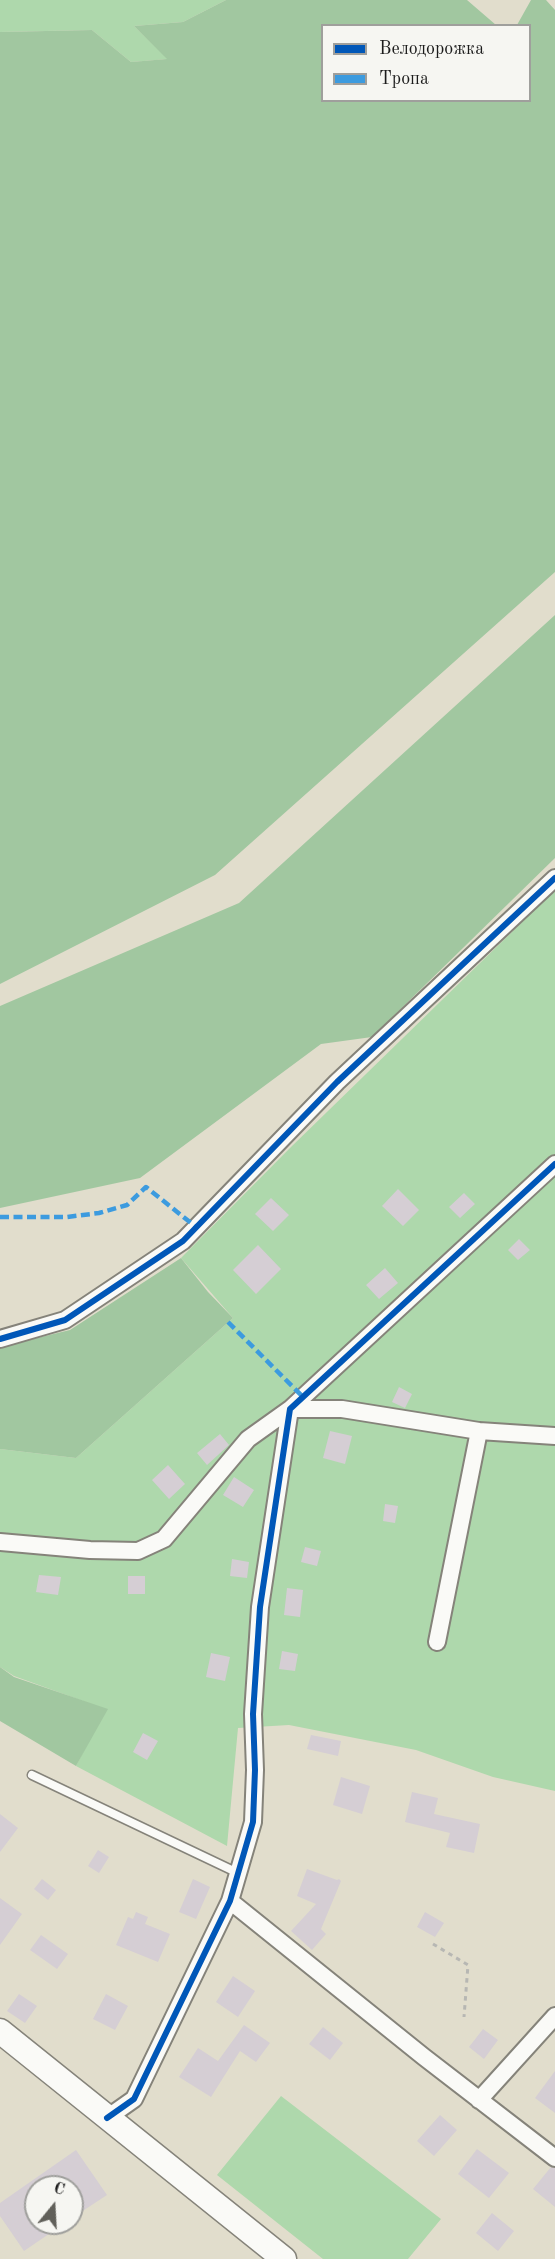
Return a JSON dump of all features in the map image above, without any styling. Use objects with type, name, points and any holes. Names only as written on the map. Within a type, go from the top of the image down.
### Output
[{"type":"street","points":[[0,1338],[65,1320],[183,1241],[337,1082],[555,878]]},
{"type":"street","points":[[0,1542],[90,1550],[138,1551],[164,1539],[248,1439],[290,1409],[555,1164]]},
{"type":"street","points":[[290,1409],[342,1409],[479,1431],[548,1435],[555,1420]]},
{"type":"street","points":[[107,2118],[134,2099],[230,1901],[253,1822],[255,1770],[253,1714],[260,1606],[290,1409]]},
{"type":"street","points":[[437,1642],[479,1431]]},
{"type":"street","points":[[230,1901],[555,2158]]},
{"type":"street","points":[[479,2100],[555,2016]]},
{"type":"street","points":[[0,2031],[284,2259]]},
{"type":"lane","points":[[32,1775],[238,1873]]},
{"type":"path","points":[[433,1944],[468,1965],[464,2017]]},
{"type":"green space","points":[[0,0],[226,0],[183,22],[134,26],[168,59],[131,62],[92,30],[0,32]]},
{"type":"green space","points":[[226,0],[467,0],[495,24],[321,24],[321,102],[531,102],[531,24],[518,24],[531,0],[546,0],[555,10],[555,572],[215,875],[0,984],[0,32],[92,30],[131,62],[167,59],[134,26],[183,22]]},
{"type":"green space","points":[[555,615],[555,858],[372,1037],[321,1044],[140,1178],[0,1208],[0,1006],[239,903]]},
{"type":"green space","points":[[555,890],[555,1791],[493,1777],[416,1750],[289,1725],[238,1728],[227,1846],[76,1766],[105,1709],[14,1676],[0,1667],[0,1449],[76,1458],[233,1318],[181,1258],[291,1147]]},
{"type":"green space","points":[[181,1258],[208,1292],[233,1318],[76,1458],[0,1449],[0,1347],[70,1330]]},
{"type":"green space","points":[[0,1667],[14,1677],[108,1709],[76,1766],[0,1721]]},
{"type":"green space","points":[[281,2096],[441,2219],[408,2259],[323,2259],[217,2175]]},
{"type":"building","points":[[398,1189],[419,1210],[403,1226],[382,1206]]},
{"type":"building","points":[[464,1193],[475,1204],[460,1218],[449,1207]]},
{"type":"building","points":[[271,1198],[289,1215],[273,1231],[255,1214]]},
{"type":"building","points":[[519,1239],[530,1250],[518,1260],[508,1250]]},
{"type":"building","points":[[258,1245],[281,1269],[256,1294],[233,1270]]},
{"type":"building","points":[[385,1268],[398,1283],[379,1299],[366,1285]]},
{"type":"building","points":[[399,1387],[412,1394],[405,1408],[392,1402]]},
{"type":"building","points":[[330,1431],[352,1436],[345,1464],[323,1458]]},
{"type":"building","points":[[220,1434],[229,1445],[207,1465],[197,1453]]},
{"type":"building","points":[[168,1465],[185,1484],[169,1499],[152,1480]]},
{"type":"building","points":[[234,1477],[254,1490],[243,1507],[223,1495]]},
{"type":"building","points":[[385,1504],[398,1506],[395,1523],[383,1521]]},
{"type":"building","points":[[305,1547],[321,1551],[317,1566],[301,1562]]},
{"type":"building","points":[[232,1559],[249,1562],[247,1578],[230,1576]]},
{"type":"building","points":[[39,1575],[61,1577],[58,1595],[36,1592]]},
{"type":"building","points":[[128,1576],[145,1576],[145,1594],[128,1594]]},
{"type":"building","points":[[287,1588],[303,1590],[300,1617],[284,1615]]},
{"type":"building","points":[[282,1651],[298,1654],[295,1671],[279,1669]]},
{"type":"building","points":[[211,1653],[230,1657],[225,1681],[206,1677]]},
{"type":"building","points":[[143,1733],[158,1741],[147,1760],[133,1752]]},
{"type":"building","points":[[311,1735],[341,1741],[338,1756],[307,1749]]},
{"type":"building","points":[[341,1777],[370,1786],[362,1814],[333,1805]]},
{"type":"building","points":[[412,1792],[438,1798],[434,1814],[480,1824],[474,1853],[446,1847],[450,1833],[405,1822]]},
{"type":"building","points":[[0,1814],[18,1828],[0,1852]]},
{"type":"building","points":[[98,1850],[109,1857],[99,1873],[88,1866]]},
{"type":"building","points":[[307,1869],[341,1881],[321,1929],[326,1934],[312,1950],[291,1931],[316,1904],[297,1896]]},
{"type":"building","points":[[42,1879],[56,1890],[48,1900],[34,1889]]},
{"type":"building","points":[[193,1879],[210,1887],[196,1919],[179,1912]]},
{"type":"building","points":[[0,1898],[22,1914],[0,1945]]},
{"type":"building","points":[[136,1912],[148,1917],[145,1924],[170,1934],[158,1962],[116,1945],[128,1917],[133,1919]]},
{"type":"building","points":[[425,1912],[444,1923],[435,1937],[417,1927]]},
{"type":"building","points":[[41,1935],[68,1954],[57,1969],[30,1950]]},
{"type":"building","points":[[233,1976],[255,1991],[238,2017],[216,2002]]},
{"type":"building","points":[[19,1994],[37,2006],[25,2023],[7,2011]]},
{"type":"building","points":[[106,1994],[128,2006],[115,2030],[93,2019]]},
{"type":"building","points":[[244,2025],[270,2043],[256,2062],[240,2051],[211,2097],[179,2077],[198,2048],[218,2061]]},
{"type":"building","points":[[323,2027],[343,2043],[330,2060],[309,2044]]},
{"type":"building","points":[[483,2029],[498,2040],[484,2059],[469,2047]]},
{"type":"building","points":[[555,2071],[555,2113],[535,2098]]},
{"type":"building","points":[[440,2115],[457,2130],[434,2156],[417,2141]]},
{"type":"building","points":[[477,2149],[509,2173],[489,2198],[458,2174]]},
{"type":"building","points":[[76,2150],[107,2195],[84,2210],[84,2175],[40,2175]]},
{"type":"building","points":[[551,2167],[555,2168],[555,2207],[533,2189]]},
{"type":"building","points":[[24,2186],[24,2235],[47,2235],[24,2251],[0,2216],[0,2203]]},
{"type":"building","points":[[492,2213],[514,2231],[498,2251],[476,2233]]},
{"type":"marked path","points":[[0,1217],[67,1217],[99,1213],[127,1205],[146,1187],[196,1227]]},
{"type":"marked path","points":[[228,1322],[303,1397]]},
{"type":"cycle path","points":[[0,1339],[65,1320],[183,1241],[337,1082],[555,878]]},
{"type":"cycle path","points":[[107,2118],[134,2099],[230,1901],[253,1822],[255,1770],[253,1714],[260,1607],[290,1409],[555,1164]]}]
